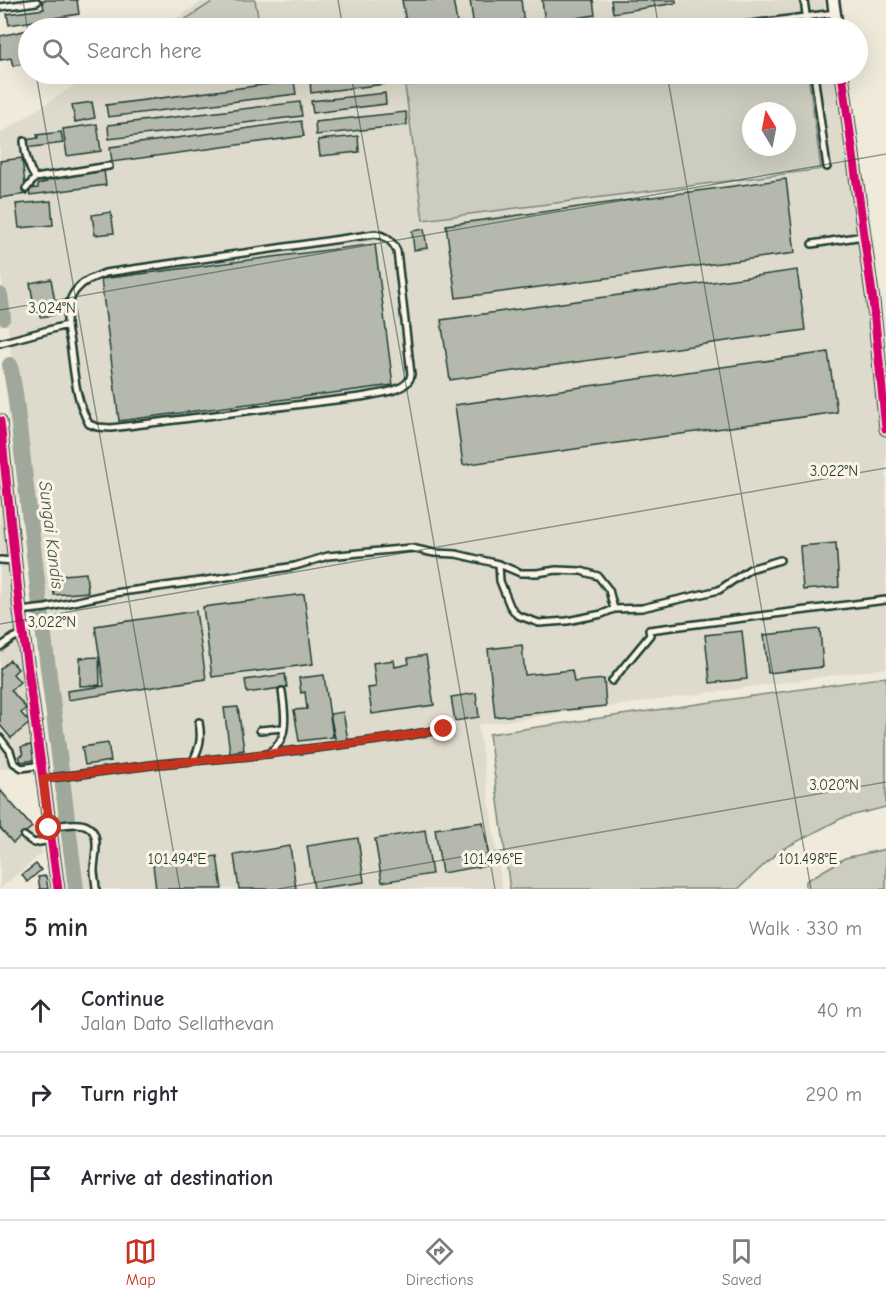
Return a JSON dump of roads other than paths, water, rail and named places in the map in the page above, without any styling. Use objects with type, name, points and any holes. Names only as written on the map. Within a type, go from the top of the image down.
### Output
[{"type":"street","points":[[833,0],[836,18]]},
{"type":"street","points":[[843,84],[873,301],[886,429]]},
{"type":"street","points":[[0,421],[14,561],[25,610],[23,634],[41,765],[47,778],[55,827],[51,840],[58,889]]},
{"type":"lane","points":[[804,0],[806,17]]},
{"type":"lane","points":[[0,7],[37,2]]},
{"type":"lane","points":[[798,18],[835,13]]},
{"type":"lane","points":[[815,84],[827,167]]},
{"type":"lane","points":[[24,141],[27,160],[35,178]]},
{"type":"lane","points":[[26,189],[35,178],[109,166]]},
{"type":"lane","points":[[379,234],[394,244],[397,251],[411,380],[398,389],[360,396],[111,428],[97,427],[89,424],[78,397],[67,325],[69,306],[76,289],[92,277],[105,273],[379,234]]},
{"type":"lane","points":[[812,244],[863,236]]},
{"type":"lane","points":[[0,343],[67,325]]},
{"type":"lane","points":[[25,610],[295,566],[328,556],[411,548],[434,553],[456,554],[499,564],[520,573],[556,570],[581,571],[598,576],[609,590],[614,609]]},
{"type":"lane","points":[[0,560],[14,561]]},
{"type":"lane","points":[[499,564],[500,581],[510,606],[517,615],[539,623],[567,621],[602,614],[614,609],[642,608],[719,590],[750,569],[780,560]]},
{"type":"lane","points":[[612,681],[650,635],[649,630],[886,600]]},
{"type":"lane","points":[[0,647],[23,634]]},
{"type":"lane","points":[[269,754],[280,741],[283,728],[285,715],[282,691]]},
{"type":"lane","points":[[193,761],[200,748],[199,722]]},
{"type":"lane","points":[[260,730],[283,728]]},
{"type":"lane","points":[[47,778],[269,754],[444,729]]},
{"type":"lane","points":[[0,738],[10,751],[14,763],[22,768],[41,765]]},
{"type":"lane","points":[[55,827],[86,825],[93,832],[96,845],[94,871],[96,889]]},
{"type":"lane","points":[[24,836],[34,843],[51,840]]},
{"type":"waterway","name":"Sungai Kandis","points":[[0,295],[3,317]]},
{"type":"waterway","name":"Sungai Kandis","points":[[10,365],[76,889]]}]
